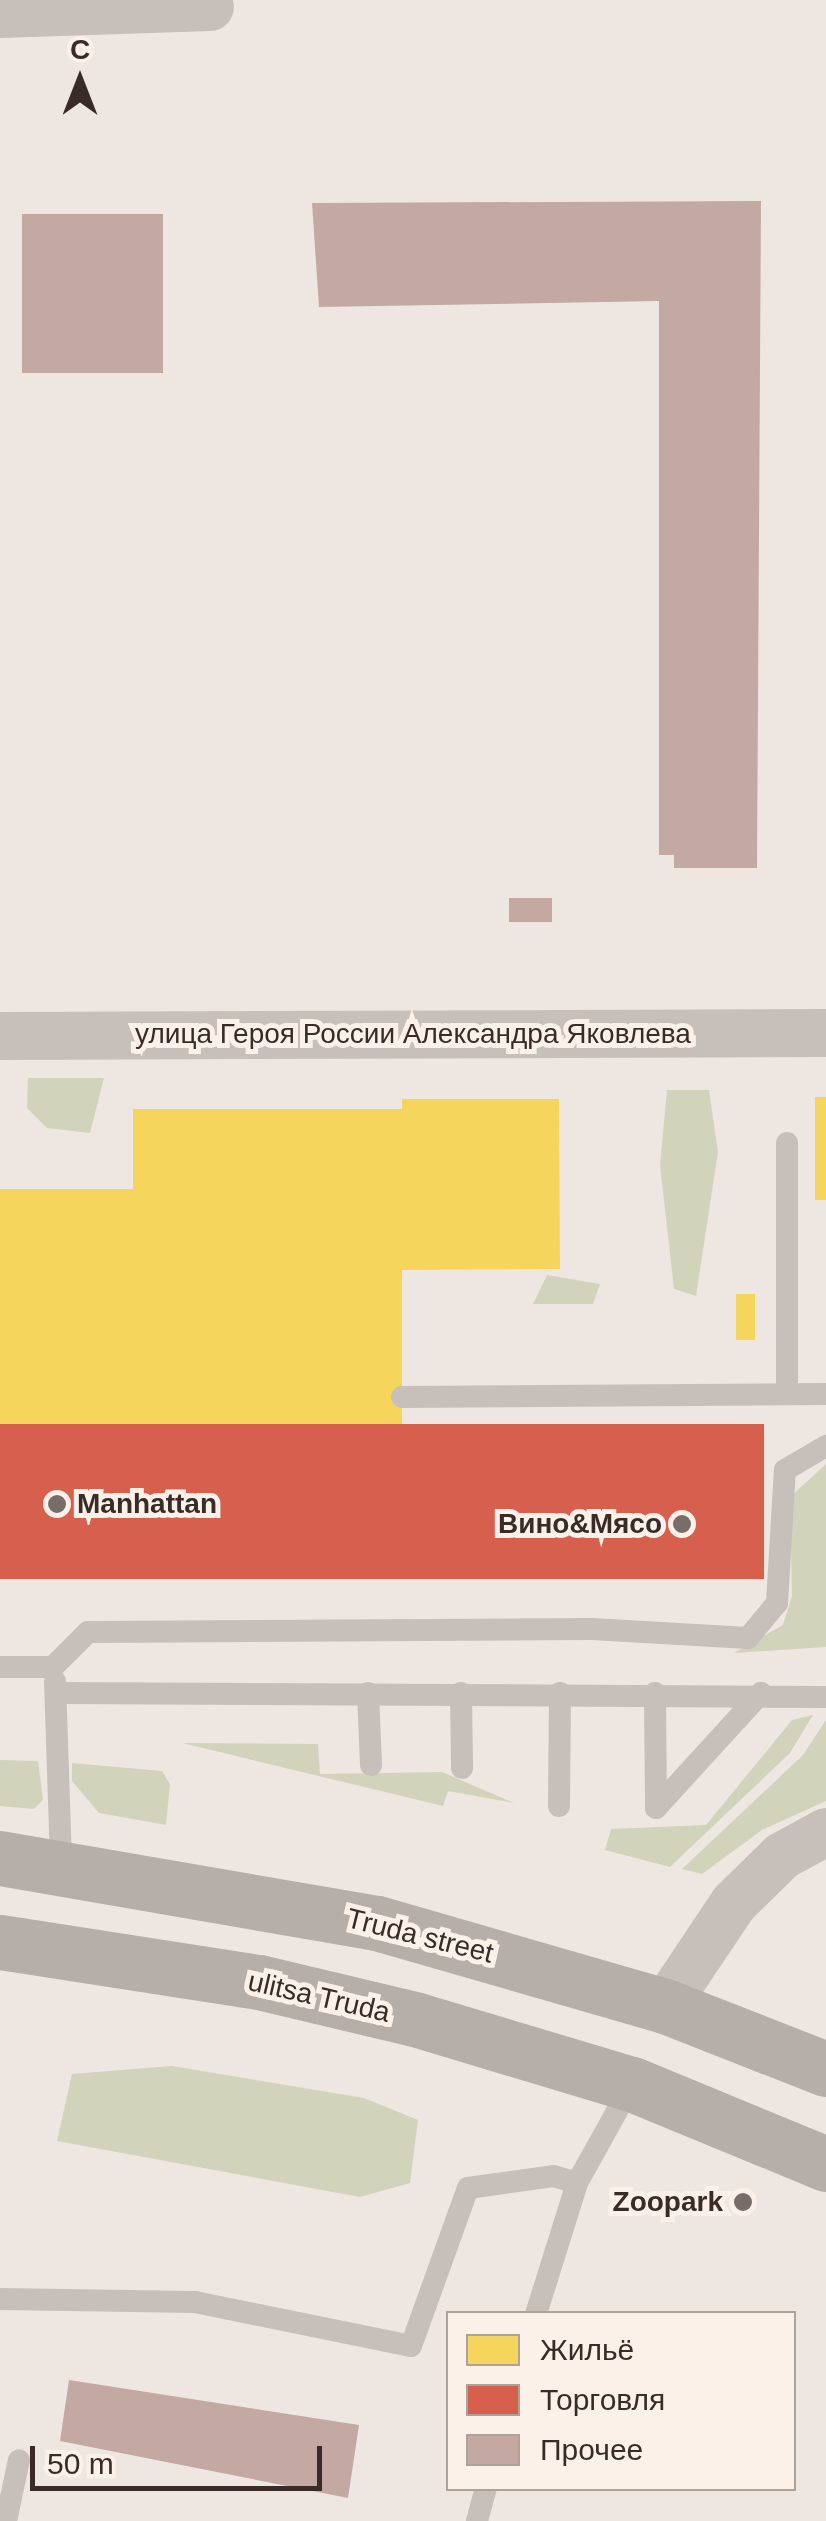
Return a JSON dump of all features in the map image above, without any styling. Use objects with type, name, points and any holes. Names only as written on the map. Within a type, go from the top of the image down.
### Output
[{"type":"main road","name":"Truda street","points":[[0,1858],[61,1864],[377,1923],[665,2006],[826,2069]]},
{"type":"main road","name":"ulitsa Truda","points":[[0,1942],[260,1982],[632,2084]]},
{"type":"main road","points":[[665,2006],[632,2084],[826,2164]]},
{"type":"street","points":[[0,14],[210,8]]},
{"type":"street","name":"улица Героя России Александра Яковлева","points":[[0,1036],[826,1033]]},
{"type":"street","points":[[665,2006],[734,1903],[782,1856],[826,1832]]},
{"type":"lane","points":[[787,1142],[787,1394]]},
{"type":"lane","points":[[402,1397],[826,1394]]},
{"type":"lane","points":[[0,1667],[53,1667],[88,1632],[592,1629],[748,1638],[777,1603],[785,1470],[826,1446]]},
{"type":"lane","points":[[53,1667],[61,1864]]},
{"type":"lane","points":[[57,1693],[762,1693],[826,1697]]},
{"type":"lane","points":[[368,1693],[371,1765]]},
{"type":"lane","points":[[461,1693],[462,1768]]},
{"type":"lane","points":[[560,1693],[560,1806]]},
{"type":"lane","points":[[655,1693],[656,1808],[762,1693]]},
{"type":"lane","points":[[537,2311],[577,2183],[632,2084]]},
{"type":"lane","points":[[0,2299],[195,2302],[410,2346],[468,2188],[553,2176],[577,2183]]},
{"type":"lane","points":[[6,2521],[20,2460]]},
{"type":"lane","points":[[477,2521],[485,2491]]},
{"type":"green space","points":[[28,1078],[104,1078],[90,1133],[47,1128],[27,1108]]},
{"type":"green space","points":[[667,1090],[709,1090],[718,1152],[696,1296],[674,1289],[660,1165]]},
{"type":"green space","points":[[547,1275],[600,1284],[593,1304],[533,1304]]},
{"type":"green space","points":[[826,1464],[826,1647],[734,1653],[783,1625],[792,1596],[790,1497]]},
{"type":"green space","points":[[813,1715],[790,1753],[670,1867],[605,1850],[611,1829],[706,1825],[792,1720]]},
{"type":"green space","points":[[826,1720],[826,1801],[762,1830],[702,1874],[682,1869],[803,1755]]},
{"type":"green space","points":[[182,1743],[318,1744],[320,1774],[442,1772],[514,1803],[448,1791],[443,1806]]},
{"type":"green space","points":[[0,1760],[38,1761],[43,1800],[34,1809],[0,1806]]},
{"type":"green space","points":[[72,1763],[162,1771],[170,1784],[166,1825],[99,1813],[72,1781]]},
{"type":"green space","points":[[172,2066],[364,2098],[418,2120],[410,2183],[360,2197],[57,2141],[72,2074]]},
{"type":"building: Жильё","points":[[815,1097],[826,1097],[826,1200],[815,1200]]},
{"type":"building: Жильё","points":[[402,1099],[559,1099],[560,1269],[402,1270],[402,1425],[0,1427],[0,1189],[133,1189],[133,1109],[402,1109]]},
{"type":"building: Жильё","points":[[736,1294],[755,1294],[755,1340],[736,1340]]},
{"type":"building: Торговля","points":[[0,1424],[764,1424],[764,1579],[0,1579]]},
{"type":"building: Прочее","points":[[761,201],[757,868],[674,868],[674,855],[659,855],[659,301],[319,307],[312,203]]},
{"type":"building: Прочее","points":[[22,214],[163,214],[163,373],[22,373]]},
{"type":"building: Прочее","points":[[509,898],[552,898],[552,922],[509,922]]},
{"type":"building: Прочее","points":[[69,2380],[359,2425],[348,2498],[60,2441]]},
{"type":"place","name":"Manhattan","points":[[57,1504]]},
{"type":"place","name":"Вино&Мясо","points":[[682,1524]]},
{"type":"place","name":"Zoopark","points":[[743,2202]]}]
